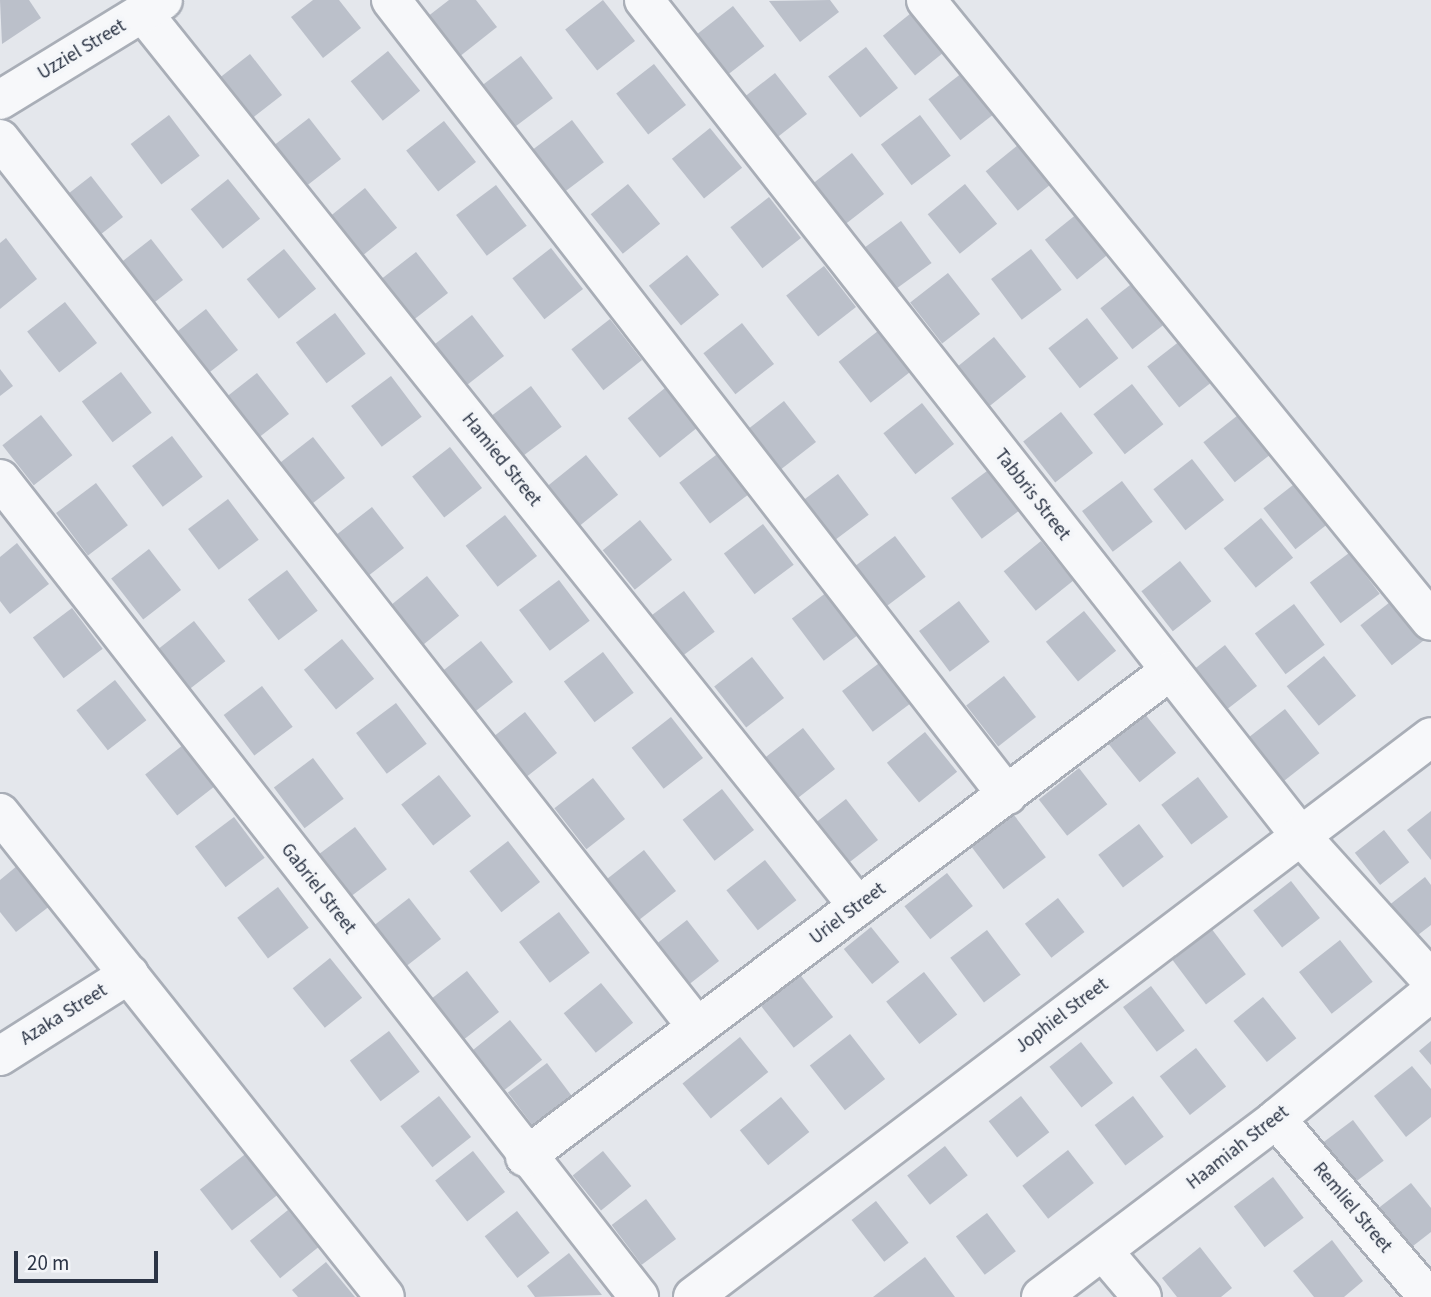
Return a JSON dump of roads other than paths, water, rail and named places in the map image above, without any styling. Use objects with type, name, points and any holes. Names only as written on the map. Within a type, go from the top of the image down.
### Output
[{"type":"street","points":[[391,0],[1007,795]]},
{"type":"street","name":"Tabbris Street","points":[[644,0],[1300,835],[1431,980]]},
{"type":"street","points":[[926,0],[1431,621]]},
{"type":"street","name":"Uzziel Street","points":[[0,100],[153,6]]},
{"type":"street","name":"Hamied Street","points":[[153,6],[859,906]]},
{"type":"street","points":[[0,139],[696,1027]]},
{"type":"street","name":"Gabriel Street","points":[[0,479],[525,1157],[639,1297]]},
{"type":"street","name":"Uriel Street","points":[[525,1157],[1170,671]]},
{"type":"street","name":"Jophiel Street","points":[[693,1297],[1431,737]]},
{"type":"street","points":[[0,813],[386,1297]]},
{"type":"street","name":"Azaka Street","points":[[0,1056],[129,974]]},
{"type":"street","name":"Haamiah Street","points":[[1041,1297],[1276,1119],[1431,992]]},
{"type":"street","name":"Remliel Street","points":[[1276,1119],[1427,1297]]},
{"type":"street","points":[[1103,1251],[1142,1297]]}]
